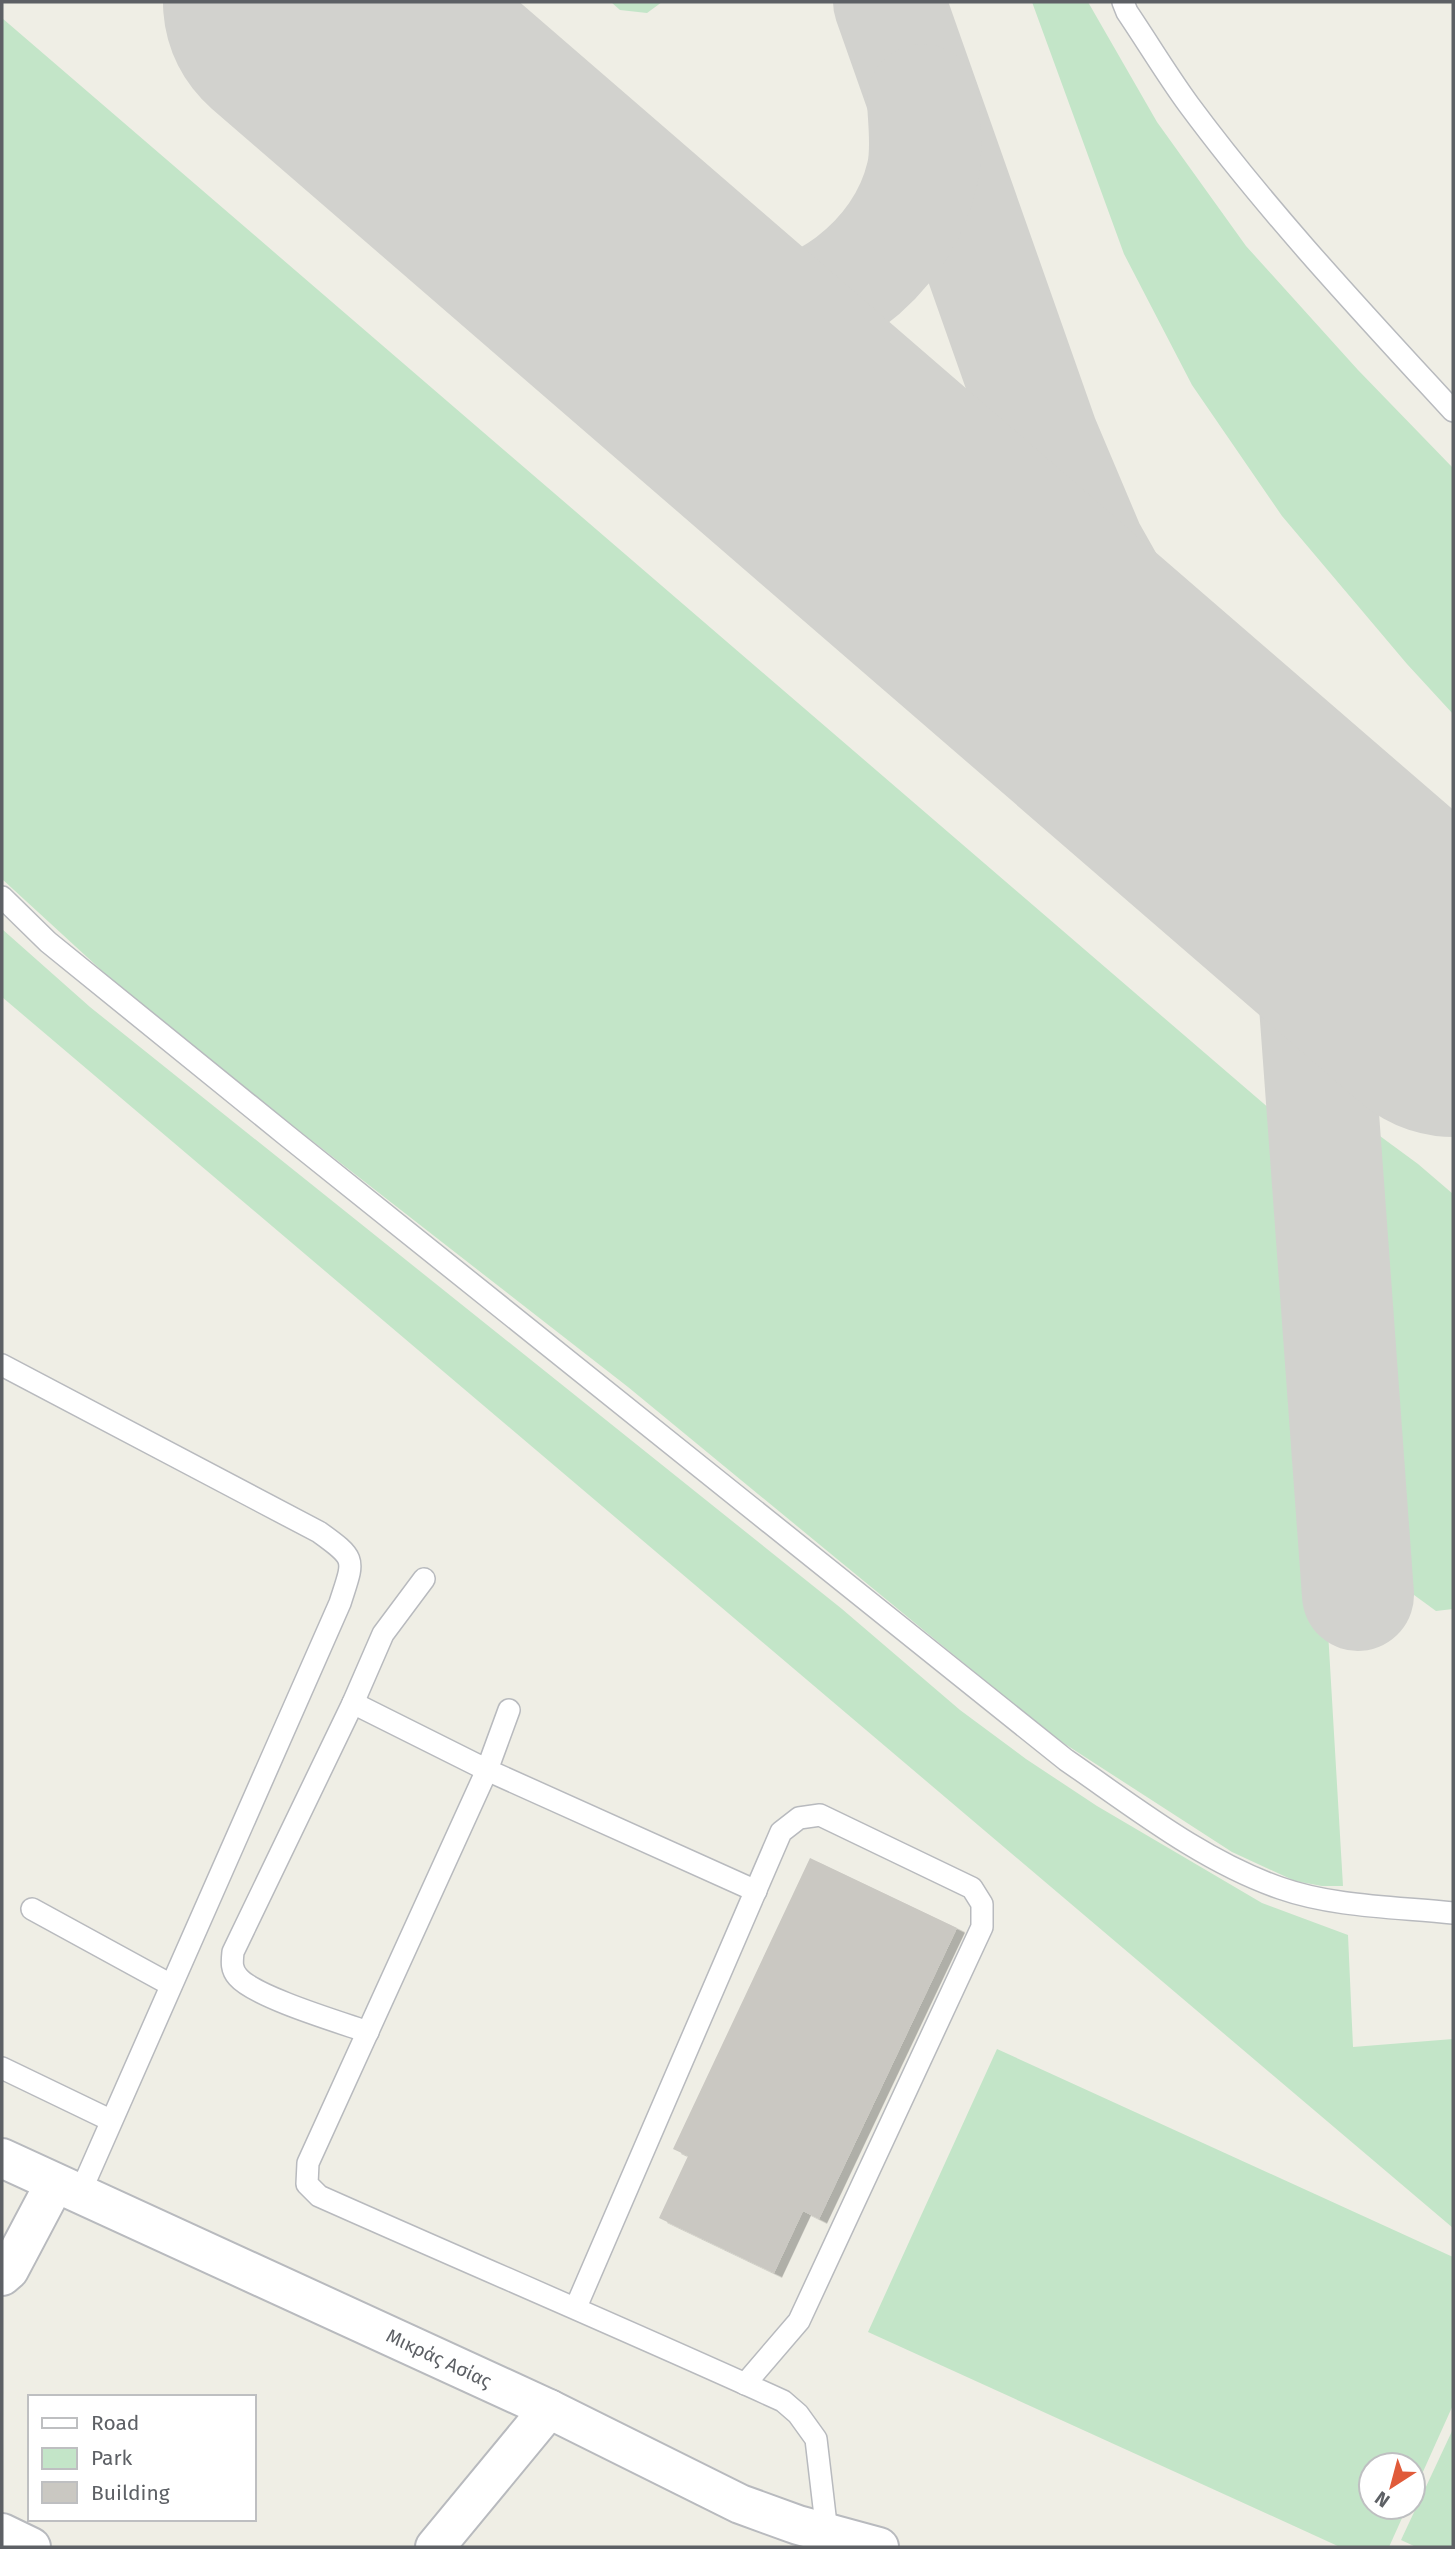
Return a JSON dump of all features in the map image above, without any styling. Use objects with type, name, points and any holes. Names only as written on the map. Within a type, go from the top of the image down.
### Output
[{"type":"street","name":"Μικράς Ασίας","points":[[2,2158],[549,2409],[740,2504],[879,2547]]},
{"type":"street","points":[[2,2276],[68,2188]]},
{"type":"street","points":[[435,2547],[549,2409]]},
{"type":"street","points":[[2,2533],[29,2547]]},
{"type":"lane","points":[[1123,2],[1189,104],[1254,188],[1453,411]]},
{"type":"lane","points":[[2,897],[48,942],[1066,1760],[1229,1866],[1280,1888],[1331,1900],[1453,1913]]},
{"type":"lane","points":[[2,1365],[319,1532],[346,1552],[352,1566],[340,1603],[110,2120],[68,2188]]},
{"type":"lane","points":[[368,2032],[255,1990],[239,1978],[232,1967],[233,1952],[353,1703],[383,1634],[424,1579]]},
{"type":"lane","points":[[353,1703],[487,1770],[756,1891]]},
{"type":"lane","points":[[509,1710],[487,1770],[308,2163],[307,2184],[319,2196],[494,2274],[576,2307],[783,2401],[798,2414],[816,2439],[827,2533]]},
{"type":"lane","points":[[576,2307],[781,1832],[799,1818],[820,1815],[972,1888],[982,1904],[982,1927],[799,2321],[745,2384]]},
{"type":"lane","points":[[32,1909],[171,1985]]},
{"type":"lane","points":[[2,2068],[110,2120]]},
{"type":"green space","points":[[611,2],[662,2],[647,13],[620,10]]},
{"type":"green space","points":[[1032,2],[1088,2],[1157,122],[1246,246],[1358,370],[1453,468],[1453,714],[1407,664],[1282,516],[1192,385],[1124,254]]},
{"type":"green space","points":[[2,18],[1285,1122],[1319,1479],[1343,1886],[1322,1886],[1295,1881],[1232,1852],[1051,1735],[628,1387],[148,1013],[2,879]]},
{"type":"green space","points":[[2,929],[90,1007],[842,1609],[960,1710],[1026,1759],[1097,1806],[1262,1903],[1348,1935],[1353,2047],[1453,2039],[1453,2228],[2,997]]},
{"type":"green space","points":[[1369,1128],[1453,1194],[1453,1609],[1436,1611],[1410,1592],[1394,1547]]},
{"type":"green space","points":[[997,2049],[1453,2257],[1453,2405],[1427,2463],[1427,2451],[1357,2451],[1357,2521],[1401,2521],[1389,2547],[1340,2547],[868,2332]]},
{"type":"green space","points":[[1453,2429],[1453,2547],[1416,2547],[1401,2540],[1410,2521],[1427,2521],[1427,2484]]},
{"type":"building","points":[[810,1858],[957,1928],[819,2219],[803,2211],[774,2273],[659,2218],[688,2156],[673,2149]]},
{"type":"taxiway","points":[[324,2],[389,75]]},
{"type":"taxiway","points":[[889,2],[1043,439],[1089,548],[1150,656],[1234,774],[1311,864],[1409,958]]},
{"type":"taxiway","points":[[636,289],[703,318],[727,321],[760,320],[822,300],[850,282],[874,260],[895,235],[911,206],[925,157],[923,100]]},
{"type":"taxiway","points":[[1305,868],[1358,1595]]},
{"type":"runway","points":[[304,2],[1453,996]]}]
